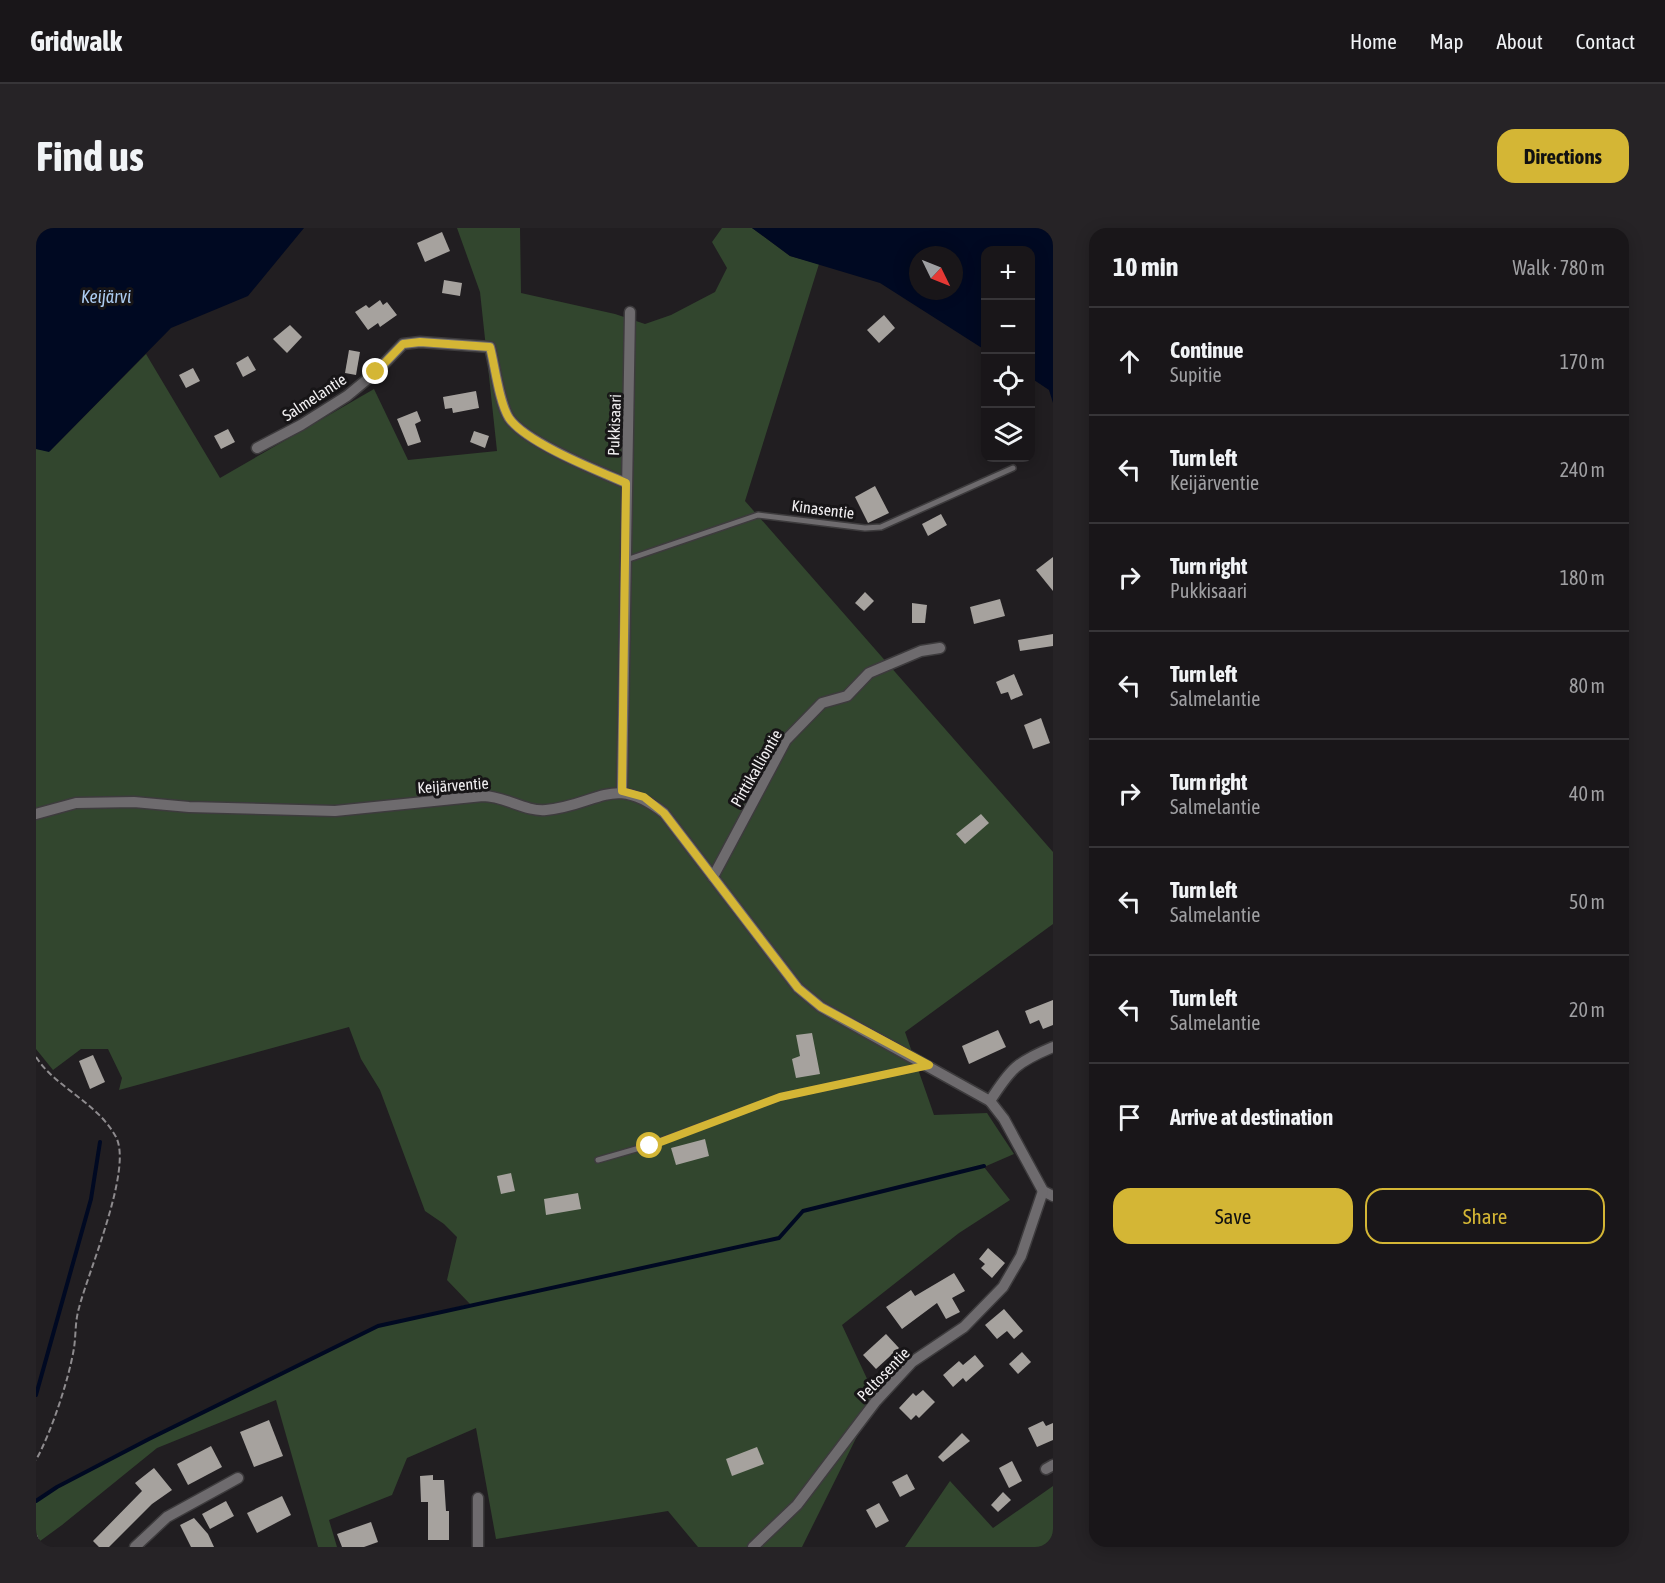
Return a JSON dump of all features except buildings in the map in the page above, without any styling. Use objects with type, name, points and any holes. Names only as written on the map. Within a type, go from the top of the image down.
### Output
[{"type":"street","name":"Pukkisaari","points":[[622,791],[630,312]]},
{"type":"street","name":"Salmelantie","points":[[257,448],[302,425],[347,396],[376,372],[403,344],[420,342],[490,347],[510,419],[520,429],[568,459],[626,483]]},
{"type":"street","name":"Pirttikalliontie","points":[[713,877],[786,740],[822,703],[847,696],[869,673],[921,651],[940,648]]},
{"type":"street","name":"Keijärventie","points":[[36,814],[86,802],[335,811],[483,796],[496,796],[544,810],[622,791]]},
{"type":"street","points":[[622,791],[644,797],[664,813],[798,988],[821,1007],[929,1065],[990,1101],[1004,1119],[1048,1193]]},
{"type":"street","points":[[990,1101],[1008,1074],[1023,1059],[1053,1047]]},
{"type":"street","name":"Peltosentie","points":[[753,1547],[797,1505],[876,1401],[912,1362],[964,1327],[1003,1287],[1021,1256],[1048,1193]]},
{"type":"street","points":[[135,1547],[167,1517],[238,1478]]},
{"type":"street","points":[[478,1498],[478,1547]]},
{"type":"lane","name":"Kinasentie","points":[[626,560],[758,515],[865,528],[882,527],[1012,468]]},
{"type":"lane","points":[[598,1160],[650,1146],[780,1097],[929,1065]]},
{"type":"path","points":[[36,1057],[52,1077],[80,1096],[116,1136],[118,1165],[116,1188],[78,1309],[74,1350],[48,1434],[36,1460]]},
{"type":"path","points":[[36,1535],[41,1547]]},
{"type":"green space","points":[[457,228],[520,228],[521,293],[615,314],[645,324],[671,315],[715,292],[727,268],[712,242],[722,228],[752,228],[790,256],[819,264],[745,501],[1053,852],[1053,924],[905,1032],[934,1115],[987,1113],[1014,1154],[984,1167],[1010,1200],[959,1233],[842,1325],[876,1398],[802,1547],[698,1547],[668,1511],[496,1539],[476,1428],[407,1458],[392,1495],[329,1520],[337,1547],[318,1547],[276,1400],[157,1448],[36,1544],[36,1501],[57,1487],[281,1372],[378,1326],[470,1304],[447,1280],[457,1237],[444,1224],[425,1211],[380,1090],[361,1059],[349,1027],[119,1090],[122,1078],[108,1049],[81,1049],[53,1070],[36,1049],[36,449],[50,451],[146,354],[220,478],[374,389],[408,460],[497,451],[480,292]]},
{"type":"green space","points":[[950,1481],[993,1528],[1053,1486],[1053,1547],[905,1547]]},
{"type":"water","name":"Keijärvi","points":[[36,228],[304,228],[248,296],[171,328],[49,452],[36,449]]},
{"type":"water","points":[[752,228],[1053,228],[1053,403],[1049,390],[1035,381],[1035,246],[981,246],[981,347],[880,283],[790,256]]},
{"type":"waterway","points":[[36,1395],[91,1199],[100,1142]]},
{"type":"waterway","points":[[36,1501],[57,1487],[149,1439],[378,1326],[779,1238],[803,1211],[984,1166]]},
{"type":"route","points":[[376,372],[403,344],[420,342],[490,347],[506,410],[510,419],[520,429],[568,459],[626,483],[622,791],[644,797],[664,813],[798,988],[821,1007],[929,1065],[780,1097],[650,1146]]}]
